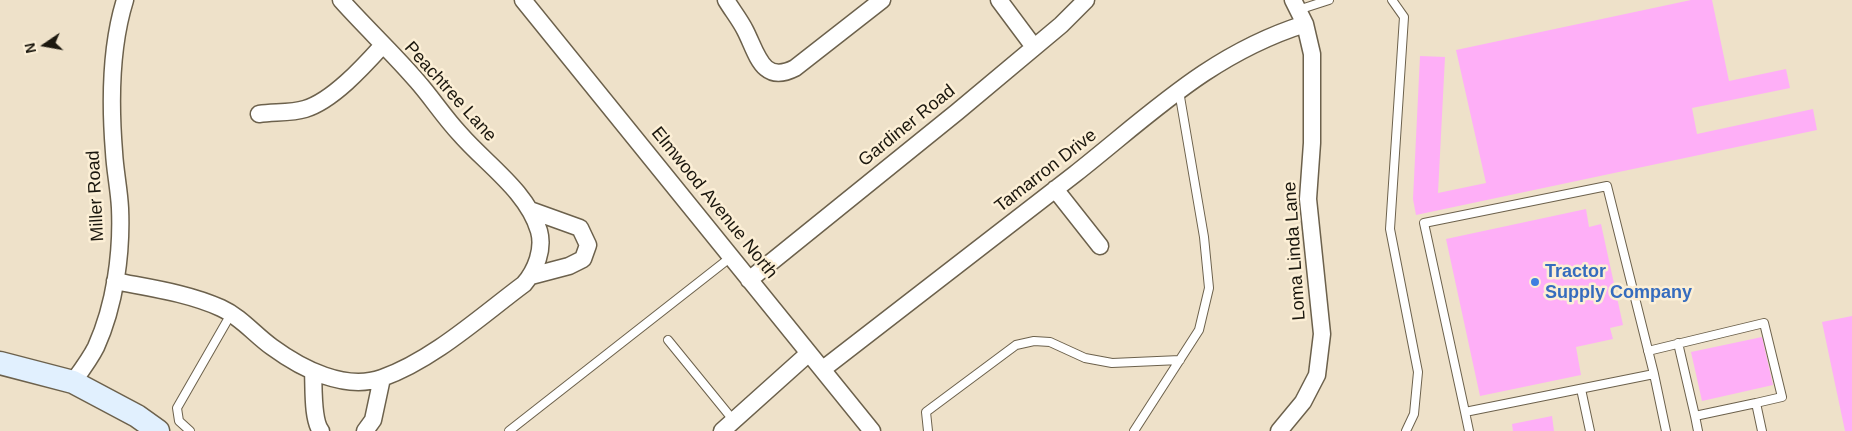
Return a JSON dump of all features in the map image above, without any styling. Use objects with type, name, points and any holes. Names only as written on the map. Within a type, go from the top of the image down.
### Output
[{"type":"street","name":"Miller Road","points":[[73,382],[96,347],[115,281],[120,246],[120,208],[114,152],[114,56],[125,0]]},
{"type":"street","name":"Peachtree Lane","points":[[115,281],[175,293],[222,308],[273,348],[313,372],[334,379],[368,381],[382,378],[413,364],[524,284],[531,276],[537,264],[540,248],[539,232],[530,210],[459,134],[416,80],[382,46],[341,0]]},
{"type":"street","name":"Elmwood Avenue North","points":[[523,0],[872,431]]},
{"type":"street","points":[[726,0],[746,30],[753,51],[768,70],[776,74],[786,73],[795,68],[882,0]]},
{"type":"street","points":[[999,0],[1034,47]]},
{"type":"street","name":"Gardiner Road","points":[[749,280],[1034,47],[1086,0]]},
{"type":"street","name":"Tamarron Drive","points":[[823,369],[1179,90],[1221,60],[1245,47],[1299,11]]},
{"type":"street","name":"Loma Linda Lane","points":[[1279,431],[1303,402],[1316,375],[1322,334],[1308,199],[1313,81],[1312,54],[1299,11]]},
{"type":"street","points":[[259,114],[305,110],[320,103],[361,69],[382,46]]},
{"type":"street","points":[[1055,189],[1100,246]]},
{"type":"street","name":"Peachtree Lane","points":[[530,210],[580,228],[588,244],[583,259],[568,266],[531,276]]},
{"type":"street","points":[[730,427],[810,353]]},
{"type":"street","points":[[0,363],[73,382],[137,416],[158,431]]},
{"type":"street","points":[[313,372],[315,411],[320,431]]},
{"type":"street","points":[[365,431],[373,420],[382,378]]},
{"type":"lane","points":[[1299,11],[1329,0]]},
{"type":"lane","points":[[1392,0],[1404,17],[1390,229],[1418,372],[1414,414],[1406,431]]},
{"type":"lane","points":[[1134,431],[1199,330],[1209,288],[1204,237],[1179,90]]},
{"type":"lane","points":[[1469,431],[1424,223],[1608,186],[1666,431]]},
{"type":"lane","points":[[509,431],[731,257]]},
{"type":"lane","points":[[190,431],[179,420],[177,408],[231,314]]},
{"type":"lane","points":[[1648,351],[1764,323],[1782,397],[1695,416]]},
{"type":"lane","points":[[668,340],[730,427]]},
{"type":"lane","points":[[928,431],[926,412],[1016,345],[1034,341],[1050,342],[1085,358],[1112,363],[1180,360]]},
{"type":"lane","points":[[1678,343],[1698,431]]},
{"type":"lane","points":[[1465,412],[1654,374]]},
{"type":"lane","points":[[1581,389],[1590,431]]},
{"type":"lane","points":[[1756,403],[1762,431]]},
{"type":"building","points":[[1691,0],[1712,0],[1729,81],[1786,69],[1790,88],[1692,108],[1697,134],[1813,109],[1817,130],[1416,215],[1413,199],[1420,56],[1445,57],[1438,193],[1486,183],[1456,50]]},
{"type":"building","name":"Tractor Supply Company","points":[[1586,209],[1589,227],[1601,224],[1623,325],[1610,328],[1613,339],[1576,347],[1581,375],[1480,396],[1446,239]]},
{"type":"building","points":[[1852,316],[1852,431],[1845,431],[1822,322]]},
{"type":"building","points":[[1762,337],[1773,385],[1702,401],[1691,352]]},
{"type":"building","points":[[1552,416],[1554,431],[1513,431],[1512,424]]},
{"type":"place","name":"Tractor Supply Company","points":[[1535,282]]}]
